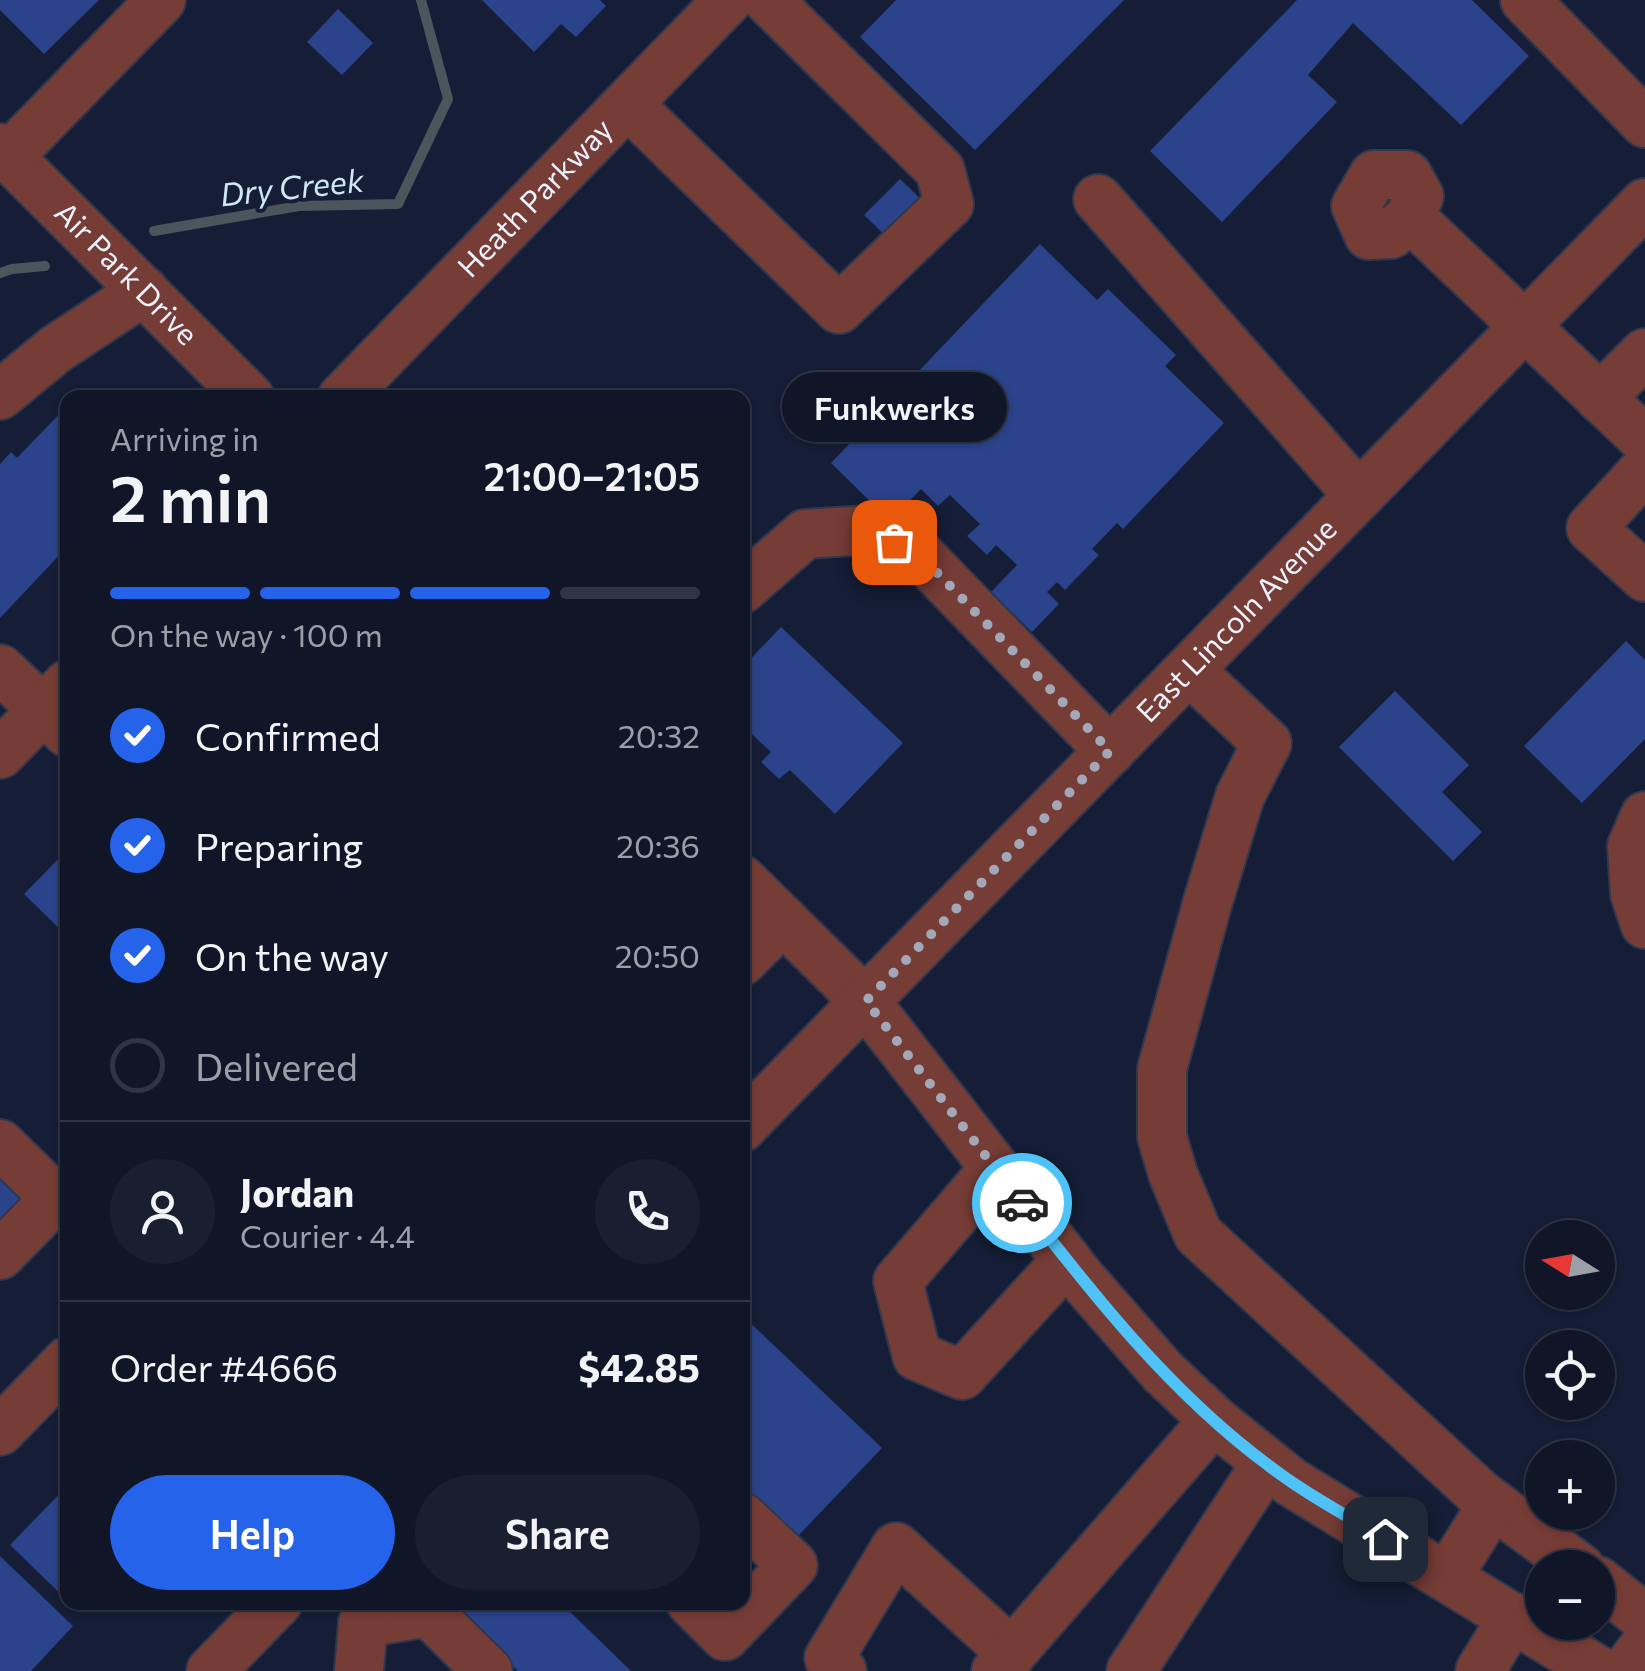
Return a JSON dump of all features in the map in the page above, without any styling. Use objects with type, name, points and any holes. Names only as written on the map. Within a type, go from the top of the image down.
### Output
[{"type":"street","points":[[4,152],[161,0]]},
{"type":"street","name":"Heath Parkway","points":[[350,390],[728,0]]},
{"type":"street","points":[[628,104],[839,309],[949,204],[940,170],[768,0]]},
{"type":"street","points":[[1525,0],[1645,123]]},
{"type":"street","name":"Air Park Drive","points":[[4,152],[242,390]]},
{"type":"street","points":[[1098,199],[1359,496]]},
{"type":"street","name":"East Lincoln Avenue","points":[[750,1119],[1645,203]]},
{"type":"street","points":[[1410,217],[1645,440]]},
{"type":"street","points":[[0,394],[56,349],[144,291]]},
{"type":"street","points":[[1600,398],[1645,353]]},
{"type":"street","points":[[1645,468],[1592,528],[1645,577]]},
{"type":"street","points":[[750,583],[805,534],[867,530],[920,555],[1110,751]]},
{"type":"street","points":[[0,669],[59,709],[0,754]]},
{"type":"street","points":[[1189,670],[1266,743],[1240,796],[1162,1069],[1162,1138],[1172,1174],[1198,1234],[1493,1504],[1556,1550]]},
{"type":"street","points":[[1645,816],[1632,846],[1635,894],[1645,924]]},
{"type":"street","points":[[750,888],[866,1001],[1067,1260],[1162,1372],[1214,1420],[1266,1464],[1599,1671]]},
{"type":"street","points":[[750,953],[783,920]]},
{"type":"street","points":[[0,1144],[47,1190],[46,1208],[0,1255]]},
{"type":"street","points":[[995,1168],[898,1281],[917,1356],[962,1375],[1067,1260]]},
{"type":"street","points":[[0,1431],[60,1369]]},
{"type":"street","points":[[842,1671],[829,1658],[896,1548],[1004,1662],[1214,1420]]},
{"type":"street","points":[[1131,1671],[1266,1464]]},
{"type":"street","points":[[1448,1577],[1493,1504]]},
{"type":"street","points":[[750,1525],[793,1565],[750,1610]]},
{"type":"street","points":[[1615,1594],[1645,1618]]},
{"type":"street","points":[[211,1671],[270,1610]]},
{"type":"street","points":[[699,1610],[725,1636],[750,1610]]},
{"type":"street","points":[[359,1671],[351,1613],[428,1612],[488,1671]]},
{"type":"street","points":[[1480,1671],[1513,1617]]},
{"type":"street","points":[[1626,1671],[1645,1645]]},
{"type":"building","points":[[0,0],[99,0],[44,54],[0,10]]},
{"type":"building","points":[[482,0],[600,0],[606,6],[576,37],[561,24],[534,52]]},
{"type":"building","points":[[896,0],[1124,0],[975,150],[860,37]]},
{"type":"building","points":[[1297,0],[1472,0],[1529,56],[1461,125],[1353,23],[1308,75],[1337,102],[1222,222],[1150,151]]},
{"type":"building","points":[[338,9],[373,43],[342,75],[307,42]]},
{"type":"building","points":[[900,179],[925,203],[889,239],[864,215]]},
{"type":"building","points":[[1040,244],[1097,300],[1108,289],[1176,355],[1165,366],[1224,423],[1123,529],[1117,523],[1092,549],[1099,555],[1065,590],[1057,582],[1047,592],[1059,604],[1032,632],[991,592],[1017,565],[996,545],[987,555],[967,536],[980,524],[950,495],[938,506],[921,489],[890,521],[831,463]]},
{"type":"building","points":[[60,413],[60,554],[0,618],[0,464],[11,452],[17,458]]},
{"type":"building","points":[[781,627],[903,743],[835,814],[790,770],[779,779],[761,762],[771,752],[750,732],[750,660]]},
{"type":"building","points":[[1626,641],[1645,660],[1645,739],[1582,803],[1524,746]]},
{"type":"building","points":[[1395,691],[1469,765],[1442,792],[1482,832],[1453,861],[1339,747]]},
{"type":"building","points":[[60,857],[60,929],[24,894]]},
{"type":"building","points":[[0,1179],[28,1206],[0,1235]]},
{"type":"building","points":[[750,1323],[882,1448],[796,1538],[750,1494]]},
{"type":"building","points":[[60,1493],[60,1593],[10,1545]]},
{"type":"building","points":[[0,1556],[73,1626],[31,1671],[0,1671]]},
{"type":"building","points":[[568,1610],[631,1671],[518,1671],[455,1611]]},
{"type":"waterway","name":"Dry Creek","points":[[154,231],[299,206],[398,204],[448,99],[421,0]]},
{"type":"waterway","name":"Dry Creek","points":[[0,273],[45,266]]},
{"type":"way so far","points":[[894,542],[920,555],[1110,751],[866,1001],[1022,1203]]},
{"type":"place","name":"Funkwerks","points":[[894,542]]},
{"type":"route","points":[[1022,1203],[1162,1372],[1266,1464],[1385,1539]]}]
